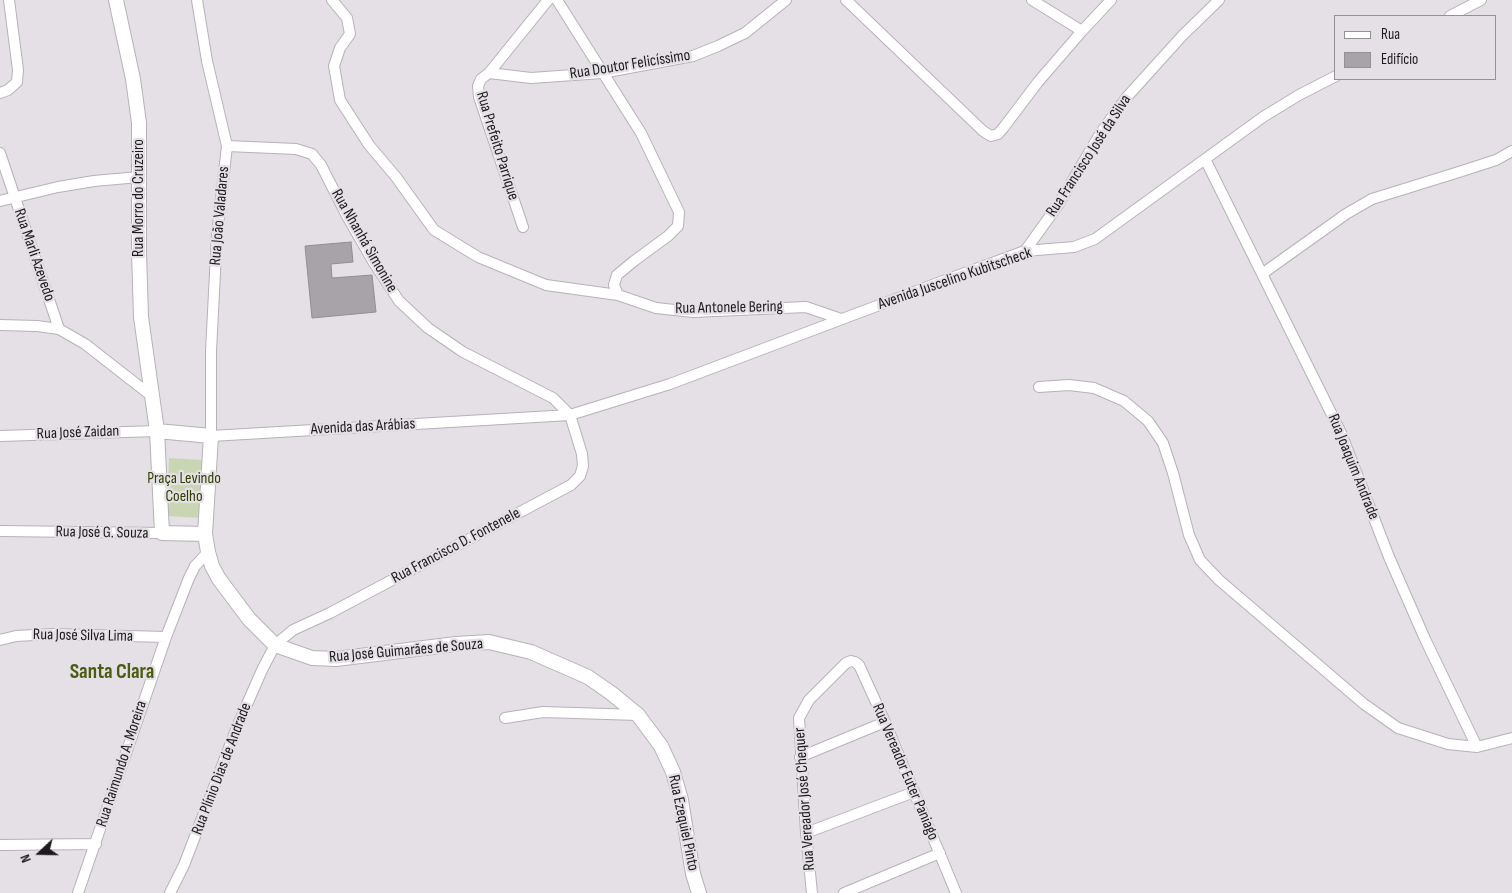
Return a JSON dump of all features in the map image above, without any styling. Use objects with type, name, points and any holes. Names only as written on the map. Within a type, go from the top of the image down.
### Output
[{"type":"street","points":[[0,93],[8,90],[17,82],[18,70],[9,0]]},
{"type":"street","name":"Rua Morro do Cruzeiro","points":[[116,0],[133,79],[139,122],[141,317],[157,431],[162,533]]},
{"type":"street","name":"Rua João Valadares","points":[[196,0],[207,61],[227,146],[217,234],[211,351],[211,436]]},
{"type":"street","name":"Rua Antonele Bering","points":[[332,0],[347,18],[350,34],[340,48],[334,66],[340,100],[369,145],[396,177],[434,230],[478,257],[546,284],[618,295],[656,308],[693,312],[806,307],[841,319]]},
{"type":"street","name":"Rua Prefeito Parrique","points":[[523,227],[479,97],[478,86],[481,79],[489,72],[548,0]]},
{"type":"street","points":[[557,0],[641,133],[679,212],[678,226],[668,236],[634,260],[617,275],[614,285],[618,295]]},
{"type":"street","name":"Rua Doutor Felicíssimo","points":[[489,72],[531,78],[602,73],[693,56],[745,33],[786,0]]},
{"type":"street","points":[[846,0],[984,132],[991,136],[998,134],[1038,82],[1111,0]]},
{"type":"street","points":[[1032,0],[1082,31]]},
{"type":"street","name":"Rua Francisco José da Silva","points":[[1026,251],[1058,205],[1100,134],[1126,98],[1182,36],[1219,0]]},
{"type":"street","points":[[1452,15],[1482,0]]},
{"type":"street","name":"Avenida Juscelino Kubitscheck","points":[[570,415],[670,384],[1026,251],[1074,247],[1095,239],[1263,117],[1299,95],[1334,77]]},
{"type":"street","name":"Rua Nhanhá Simonine","points":[[227,146],[296,149],[312,154],[321,165],[374,263],[399,301],[428,328],[463,352],[553,398],[570,415]]},
{"type":"street","points":[[1262,274],[1346,214],[1372,200],[1496,160],[1512,152]]},
{"type":"street","name":"Rua Marli Azevedo","points":[[0,153],[59,329]]},
{"type":"street","name":"Rua Joaquim Andrade","points":[[1205,159],[1341,433],[1389,557],[1477,747]]},
{"type":"street","points":[[0,201],[94,180],[139,177]]},
{"type":"street","points":[[0,325],[37,326],[59,329],[85,344],[153,398]]},
{"type":"street","points":[[1039,387],[1069,385],[1094,388],[1124,401],[1148,421],[1163,444],[1173,473],[1189,534],[1200,560],[1219,580],[1364,704],[1398,728],[1448,744],[1477,747],[1512,738]]},
{"type":"street","name":"Avenida das Arábias","points":[[157,431],[211,436],[570,415]]},
{"type":"street","name":"Rua Francisco D. Fontenele","points":[[275,645],[293,630],[339,608],[571,485],[580,476],[583,466],[582,454],[570,415]]},
{"type":"street","name":"Rua José Zaidan","points":[[0,436],[157,431]]},
{"type":"street","points":[[208,552],[205,534],[211,436]]},
{"type":"street","name":"Rua José G. Souza","points":[[0,531],[205,534]]},
{"type":"street","name":"Rua José Guimarães de Souza","points":[[208,552],[212,566],[232,598],[249,619],[275,645],[312,658],[336,659],[456,644],[489,642],[531,652],[588,677],[638,715]]},
{"type":"street","name":"Rua Raimundo A. Moreira","points":[[78,893],[96,844],[132,731],[166,637],[189,578],[208,552]]},
{"type":"street","name":"Rua José Silva Lima","points":[[0,640],[16,636],[53,634],[166,637]]},
{"type":"street","name":"Rua Plínio Dias de Andrade","points":[[170,893],[184,865],[237,727],[275,645]]},
{"type":"street","name":"Rua Vereador Euter Paniago","points":[[846,663],[855,662],[859,665],[885,722],[956,893]]},
{"type":"street","name":"Rua Vereador José Chequer","points":[[812,893],[800,757],[799,718],[809,700],[846,663]]},
{"type":"street","points":[[505,718],[543,712],[638,715]]},
{"type":"street","name":"Rua Ezequiel Pinto","points":[[638,715],[661,746],[673,772],[681,800],[693,874],[699,893]]},
{"type":"street","points":[[800,757],[885,722]]},
{"type":"street","points":[[806,833],[914,792]]},
{"type":"street","points":[[0,844],[96,844]]},
{"type":"street","points":[[844,893],[940,853]]},
{"type":"green space","name":"Praça Levindo Coelho","points":[[169,458],[202,460],[200,518],[167,516]]},
{"type":"building","points":[[351,242],[353,262],[331,264],[332,278],[372,275],[376,312],[312,318],[305,246]]},
{"type":"district","name":"Santa Clara","points":[[112,673]]}]
